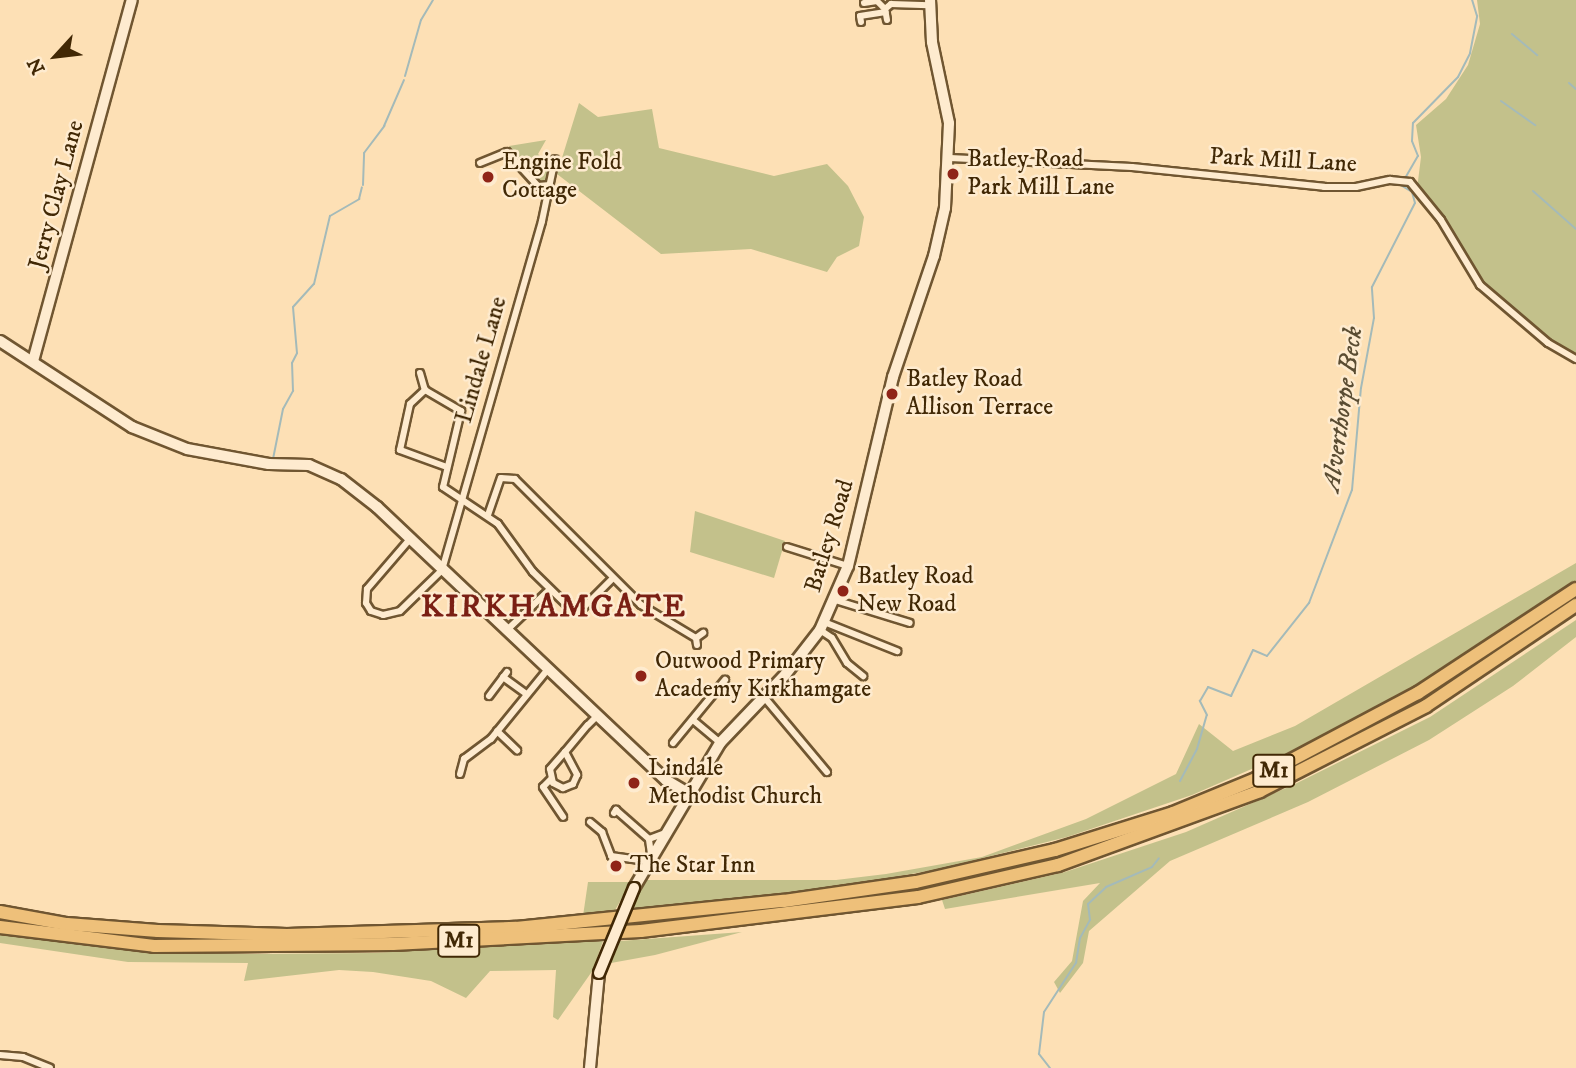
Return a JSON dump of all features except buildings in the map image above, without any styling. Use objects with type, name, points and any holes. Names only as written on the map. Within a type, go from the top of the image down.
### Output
[{"type":"highway","name":"M1","points":[[0,912],[67,924],[158,931],[287,934],[516,928],[784,901],[916,882],[1055,850],[1173,813],[1256,779],[1418,694],[1576,589]]},
{"type":"highway","name":"M1","points":[[0,927],[154,946],[393,944],[641,931],[918,897],[1059,864],[1260,791],[1426,706],[1576,605]]},
{"type":"street","name":"Jerry Clay Lane","points":[[33,361],[132,0]]},
{"type":"street","points":[[864,3],[877,1],[885,14]]},
{"type":"street","points":[[885,14],[891,4],[930,3]]},
{"type":"street","name":"Batley Road","points":[[590,1068],[599,973],[649,858],[720,743],[764,697],[822,626],[848,566],[893,377],[934,256],[950,158],[949,123],[930,3]]},
{"type":"street","points":[[861,22],[860,16],[885,14]]},
{"type":"street","points":[[480,163],[508,152],[538,186],[550,185]]},
{"type":"street","name":"Park Mill Lane","points":[[950,158],[1132,167],[1324,187],[1401,180],[1410,182],[1441,220],[1480,285],[1548,343],[1576,359]]},
{"type":"street","name":"Lindale Lane","points":[[442,570],[555,159]]},
{"type":"street","points":[[0,341],[116,420],[187,449],[325,470],[355,488],[666,780],[688,793]]},
{"type":"street","points":[[420,373],[425,390],[461,411],[444,466],[443,487],[488,515],[550,589],[579,611],[613,578]]},
{"type":"street","points":[[425,390],[410,404],[400,450],[444,466]]},
{"type":"street","points":[[488,515],[501,478],[515,479],[641,605],[697,641],[703,633]]},
{"type":"street","points":[[410,538],[367,589],[368,609],[383,615],[400,611],[442,570]]},
{"type":"street","points":[[787,547],[848,566]]},
{"type":"street","points":[[507,630],[550,589]]},
{"type":"street","points":[[835,600],[910,623]]},
{"type":"street","points":[[822,626],[897,650]]},
{"type":"street","points":[[822,626],[842,648],[847,663],[861,671]]},
{"type":"street","points":[[460,775],[464,760],[491,739],[525,693],[548,669]]},
{"type":"street","points":[[489,696],[505,675],[525,693]]},
{"type":"street","points":[[673,743],[725,681]]},
{"type":"street","points":[[764,697],[827,772]]},
{"type":"street","points":[[565,752],[576,770],[576,780],[563,788],[551,779],[550,769],[565,752],[598,715]]},
{"type":"street","points":[[693,720],[720,743]]},
{"type":"street","points":[[497,731],[516,751]]},
{"type":"street","points":[[551,779],[543,787],[563,817]]},
{"type":"street","points":[[590,822],[602,832],[611,856],[649,858],[649,839],[616,810],[614,813]]},
{"type":"street","points":[[649,839],[663,834]]},
{"type":"street","points":[[0,1055],[23,1057],[50,1068]]},
{"type":"shaded area","points":[[1477,0],[1576,0],[1576,359],[1489,295],[1417,189],[1421,157],[1416,125],[1446,99],[1468,65],[1480,24]]},
{"type":"shaded area","points":[[579,103],[598,117],[652,109],[659,148],[774,176],[827,164],[848,186],[864,217],[859,246],[837,257],[827,272],[751,249],[661,254],[557,174]]},
{"type":"shaded area","points":[[546,140],[538,154],[550,166],[545,184],[526,171],[509,146]]},
{"type":"shaded area","points":[[695,511],[785,541],[774,578],[690,552]]},
{"type":"shaded area","points":[[1576,563],[1576,582],[1421,684],[1302,747],[1192,795],[1067,837],[939,869],[838,887],[632,910],[643,880],[836,880],[886,874],[982,857],[1086,819],[1176,774],[1199,724],[1233,751],[1295,726]]},
{"type":"shaded area","points":[[1576,620],[1576,637],[1513,686],[1429,740],[1308,802],[1170,861],[1089,931],[1083,963],[1060,993],[1054,982],[1072,961],[1083,901],[1100,883],[945,909],[942,900],[1065,872],[1186,832],[1293,785],[1430,717]]},
{"type":"shaded area","points":[[588,882],[631,882],[614,912],[583,916]]},
{"type":"shaded area","points":[[742,932],[655,955],[611,963],[620,941]]},
{"type":"shaded area","points":[[0,933],[152,952],[251,954],[372,953],[603,941],[593,970],[558,1020],[553,1017],[556,970],[490,971],[466,998],[431,981],[373,972],[339,970],[244,981],[248,963],[128,962],[0,943]]},
{"type":"waterway","points":[[405,76],[421,20],[433,0]]},
{"type":"waterway","name":"Alverthorpe Beck","points":[[1404,180],[1418,156],[1412,141],[1413,123],[1458,77],[1470,53],[1477,16],[1472,0]]},
{"type":"waterway","points":[[1512,34],[1537,55]]},
{"type":"waterway","points":[[363,185],[364,153],[384,126],[404,80]]},
{"type":"waterway","points":[[1569,83],[1576,89]]},
{"type":"waterway","points":[[1501,101],[1535,125]]},
{"type":"waterway","name":"Alverthorpe Beck","points":[[1180,781],[1197,749],[1207,715],[1200,701],[1208,687],[1231,696],[1253,650],[1267,656],[1309,603],[1352,490],[1361,388],[1374,318],[1372,287],[1415,203],[1412,192],[1401,185]]},
{"type":"waterway","points":[[273,459],[283,409],[293,391],[292,363],[297,353],[293,307],[314,284],[330,216],[359,199],[362,187]]},
{"type":"waterway","points":[[1533,191],[1576,229]]},
{"type":"waterway","points":[[1050,1068],[1039,1054],[1044,1012],[1076,963],[1080,938],[1090,920],[1088,904],[1106,887],[1152,867],[1159,858]]},
{"type":"place","name":"Batley Road Park Mill Lane","points":[[953,174]]},
{"type":"place","name":"Engine Fold Cottage","points":[[488,177]]},
{"type":"place","name":"Batley Road Allison Terrace","points":[[892,394]]},
{"type":"place","name":"Batley Road New Road","points":[[843,591]]},
{"type":"place","name":"Outwood Primary Academy Kirkhamgate","points":[[641,676]]},
{"type":"place","name":"Lindale Methodist Church","points":[[634,783]]},
{"type":"place","name":"The Star Inn","points":[[616,866]]},
{"type":"district","name":"KIRKHAMGATE","points":[[554,607]]}]
